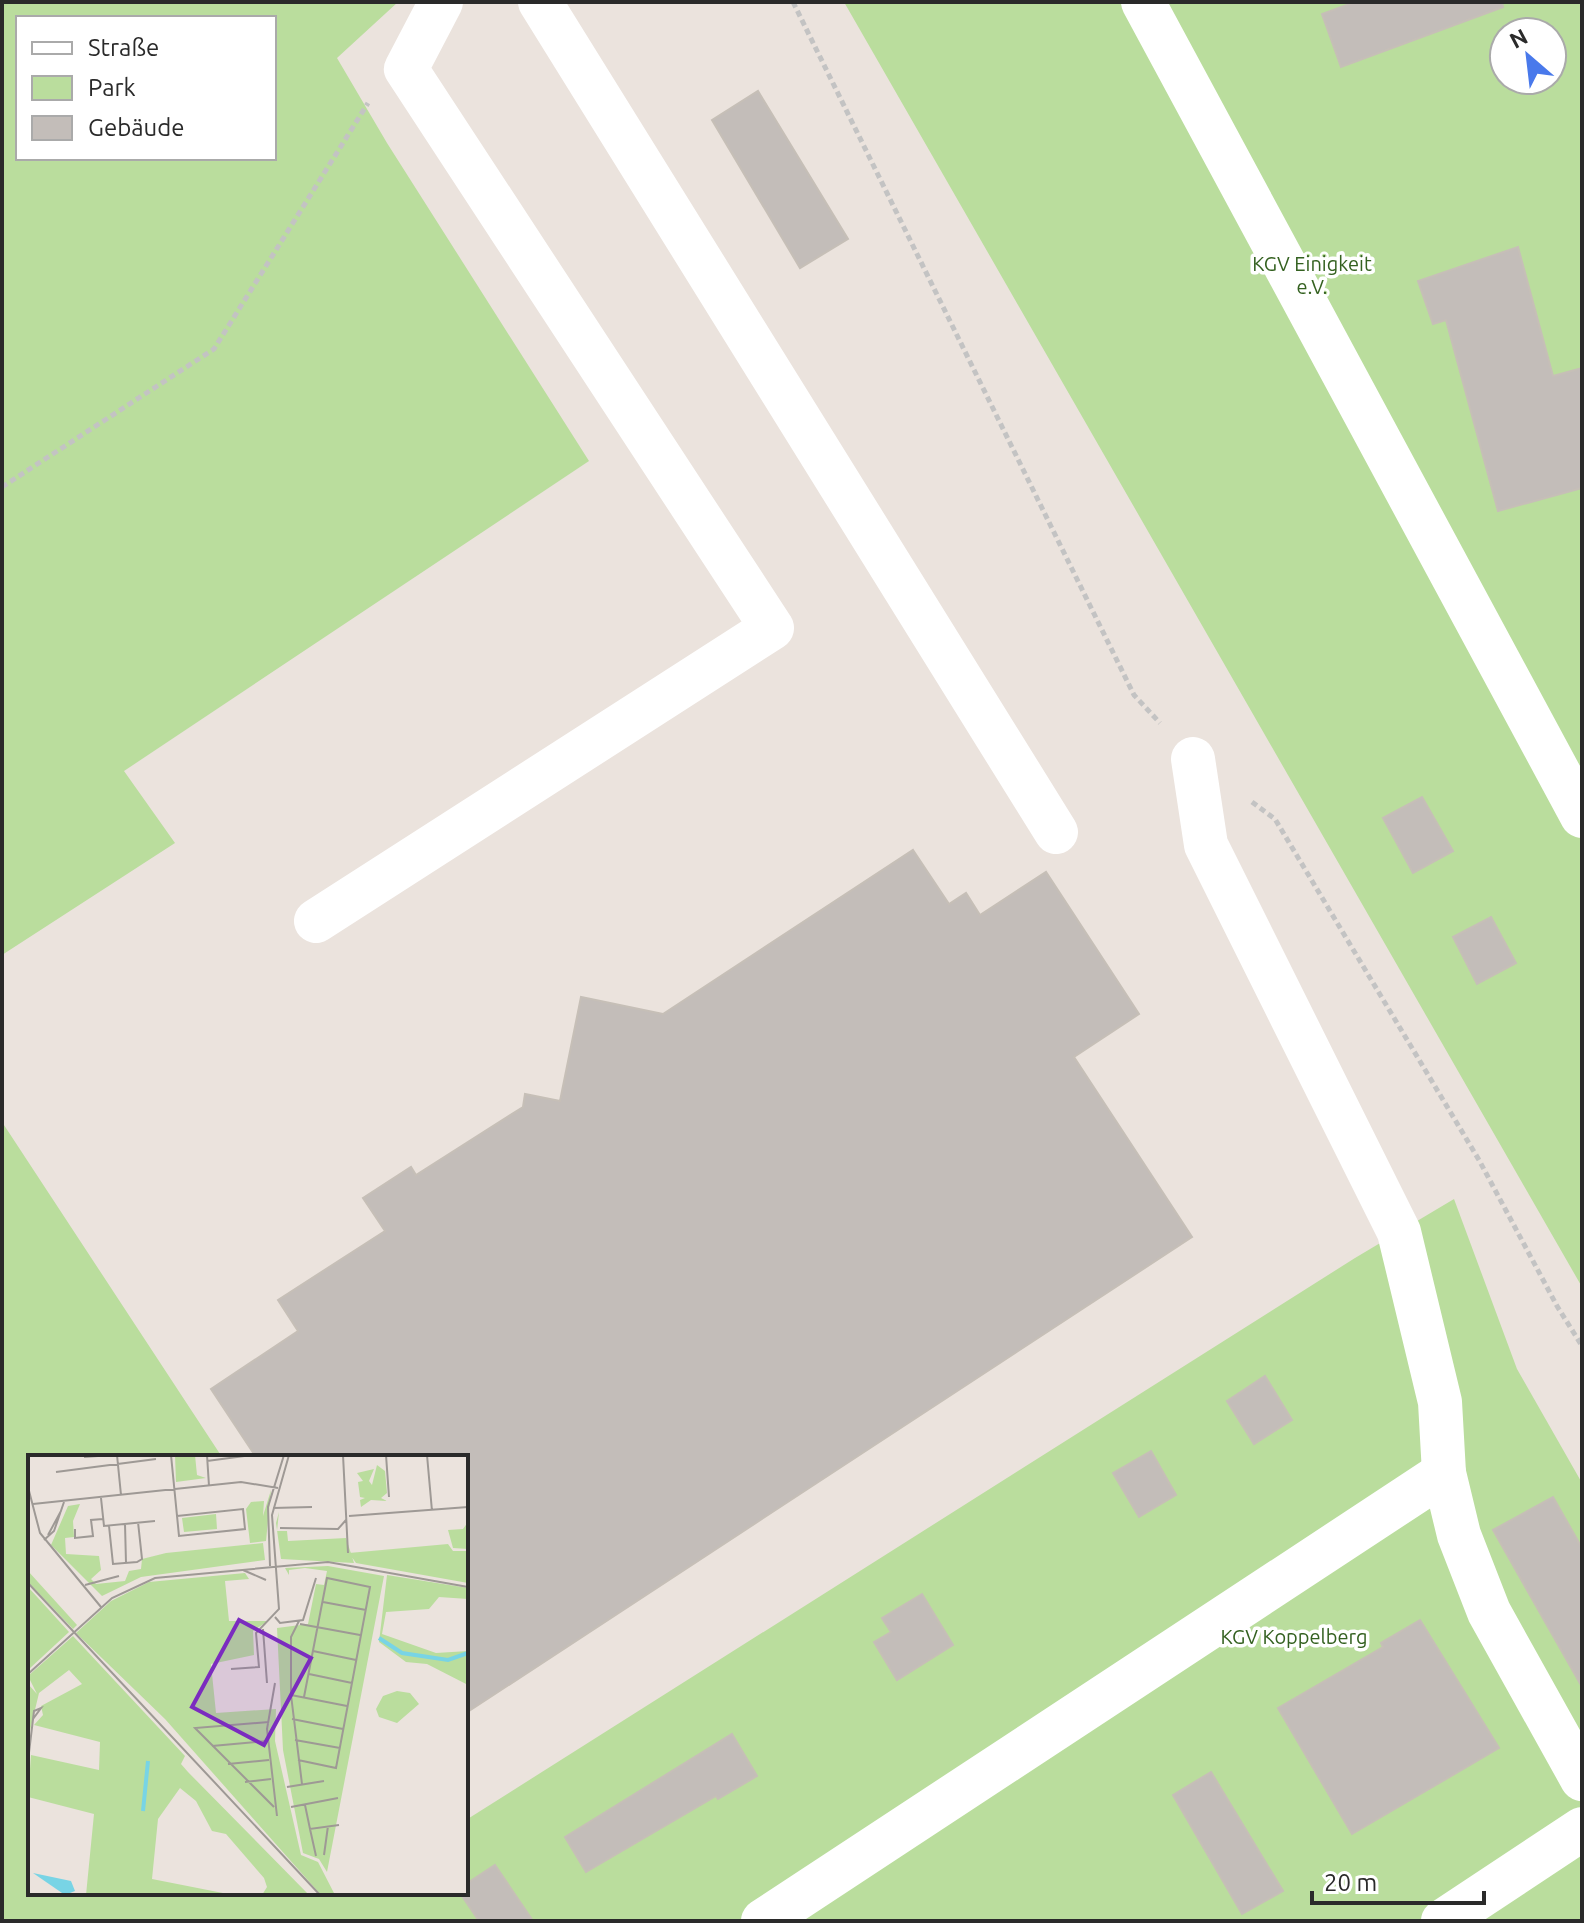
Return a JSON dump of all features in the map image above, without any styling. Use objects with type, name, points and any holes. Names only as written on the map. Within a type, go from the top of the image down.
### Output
[{"type":"lane","points":[[316,921],[772,628],[406,69],[441,2]]},
{"type":"lane","points":[[540,2],[1056,832]]},
{"type":"lane","points":[[1143,2],[1580,810]]},
{"type":"lane","points":[[1193,759],[1206,845],[1399,1232],[1440,1402],[1444,1473],[1459,1535],[1489,1612],[1582,1779]]},
{"type":"lane","points":[[763,1921],[1444,1473]]},
{"type":"lane","points":[[1443,1921],[1582,1829]]},
{"type":"path","points":[[793,2],[1134,695],[1193,759],[1275,819],[1479,1160],[1557,1306],[1582,1346]]},
{"type":"path","points":[[2,487],[214,349],[377,89],[406,69]]},
{"type":"green space","points":[[2,2],[398,2],[337,58],[387,143],[589,461],[124,771],[175,843],[2,955]]},
{"type":"green space","name":"KGV Einigkeit e.V.","points":[[844,2],[1582,2],[1582,1287]]},
{"type":"green space","name":"KGV Koppelberg","points":[[2,1122],[221,1455],[28,1455],[28,1895],[468,1895],[468,1819],[1355,1258],[1454,1199],[1517,1369],[1582,1483],[1582,1921],[2,1921]]},
{"type":"building","points":[[1355,2],[1502,2],[1503,7],[1341,67],[1322,14]]},
{"type":"building","points":[[758,91],[848,239],[800,268],[712,120]]},
{"type":"building","points":[[1518,247],[1553,376],[1582,368],[1582,488],[1498,511],[1446,320],[1433,324],[1418,281]]},
{"type":"building","points":[[1422,797],[1453,851],[1413,873],[1383,818]]},
{"type":"building","points":[[913,850],[949,904],[966,893],[980,915],[1046,872],[1139,1014],[1074,1057],[1192,1237],[468,1712],[468,1455],[255,1455],[211,1389],[298,1331],[278,1300],[385,1231],[363,1198],[411,1167],[416,1175],[523,1107],[525,1094],[560,1101],[581,997],[663,1014]]},
{"type":"building","points":[[1491,917],[1516,963],[1477,984],[1453,937]]},
{"type":"building","points":[[1265,1376],[1292,1420],[1254,1444],[1227,1401]]},
{"type":"building","points":[[1151,1451],[1176,1495],[1139,1517],[1113,1473]]},
{"type":"building","points":[[1553,1497],[1582,1548],[1582,1687],[1493,1530]]},
{"type":"building","points":[[922,1594],[953,1645],[897,1680],[874,1642],[891,1632],[882,1618]]},
{"type":"building","points":[[1420,1620],[1499,1748],[1352,1834],[1278,1708],[1383,1647],[1381,1643]]},
{"type":"building","points":[[732,1734],[757,1776],[718,1799],[716,1796],[586,1872],[565,1837]]},
{"type":"building","points":[[1211,1772],[1283,1891],[1242,1914],[1173,1795]]},
{"type":"building","points":[[495,1865],[533,1921],[479,1921],[461,1895],[468,1895],[468,1883]]}]
